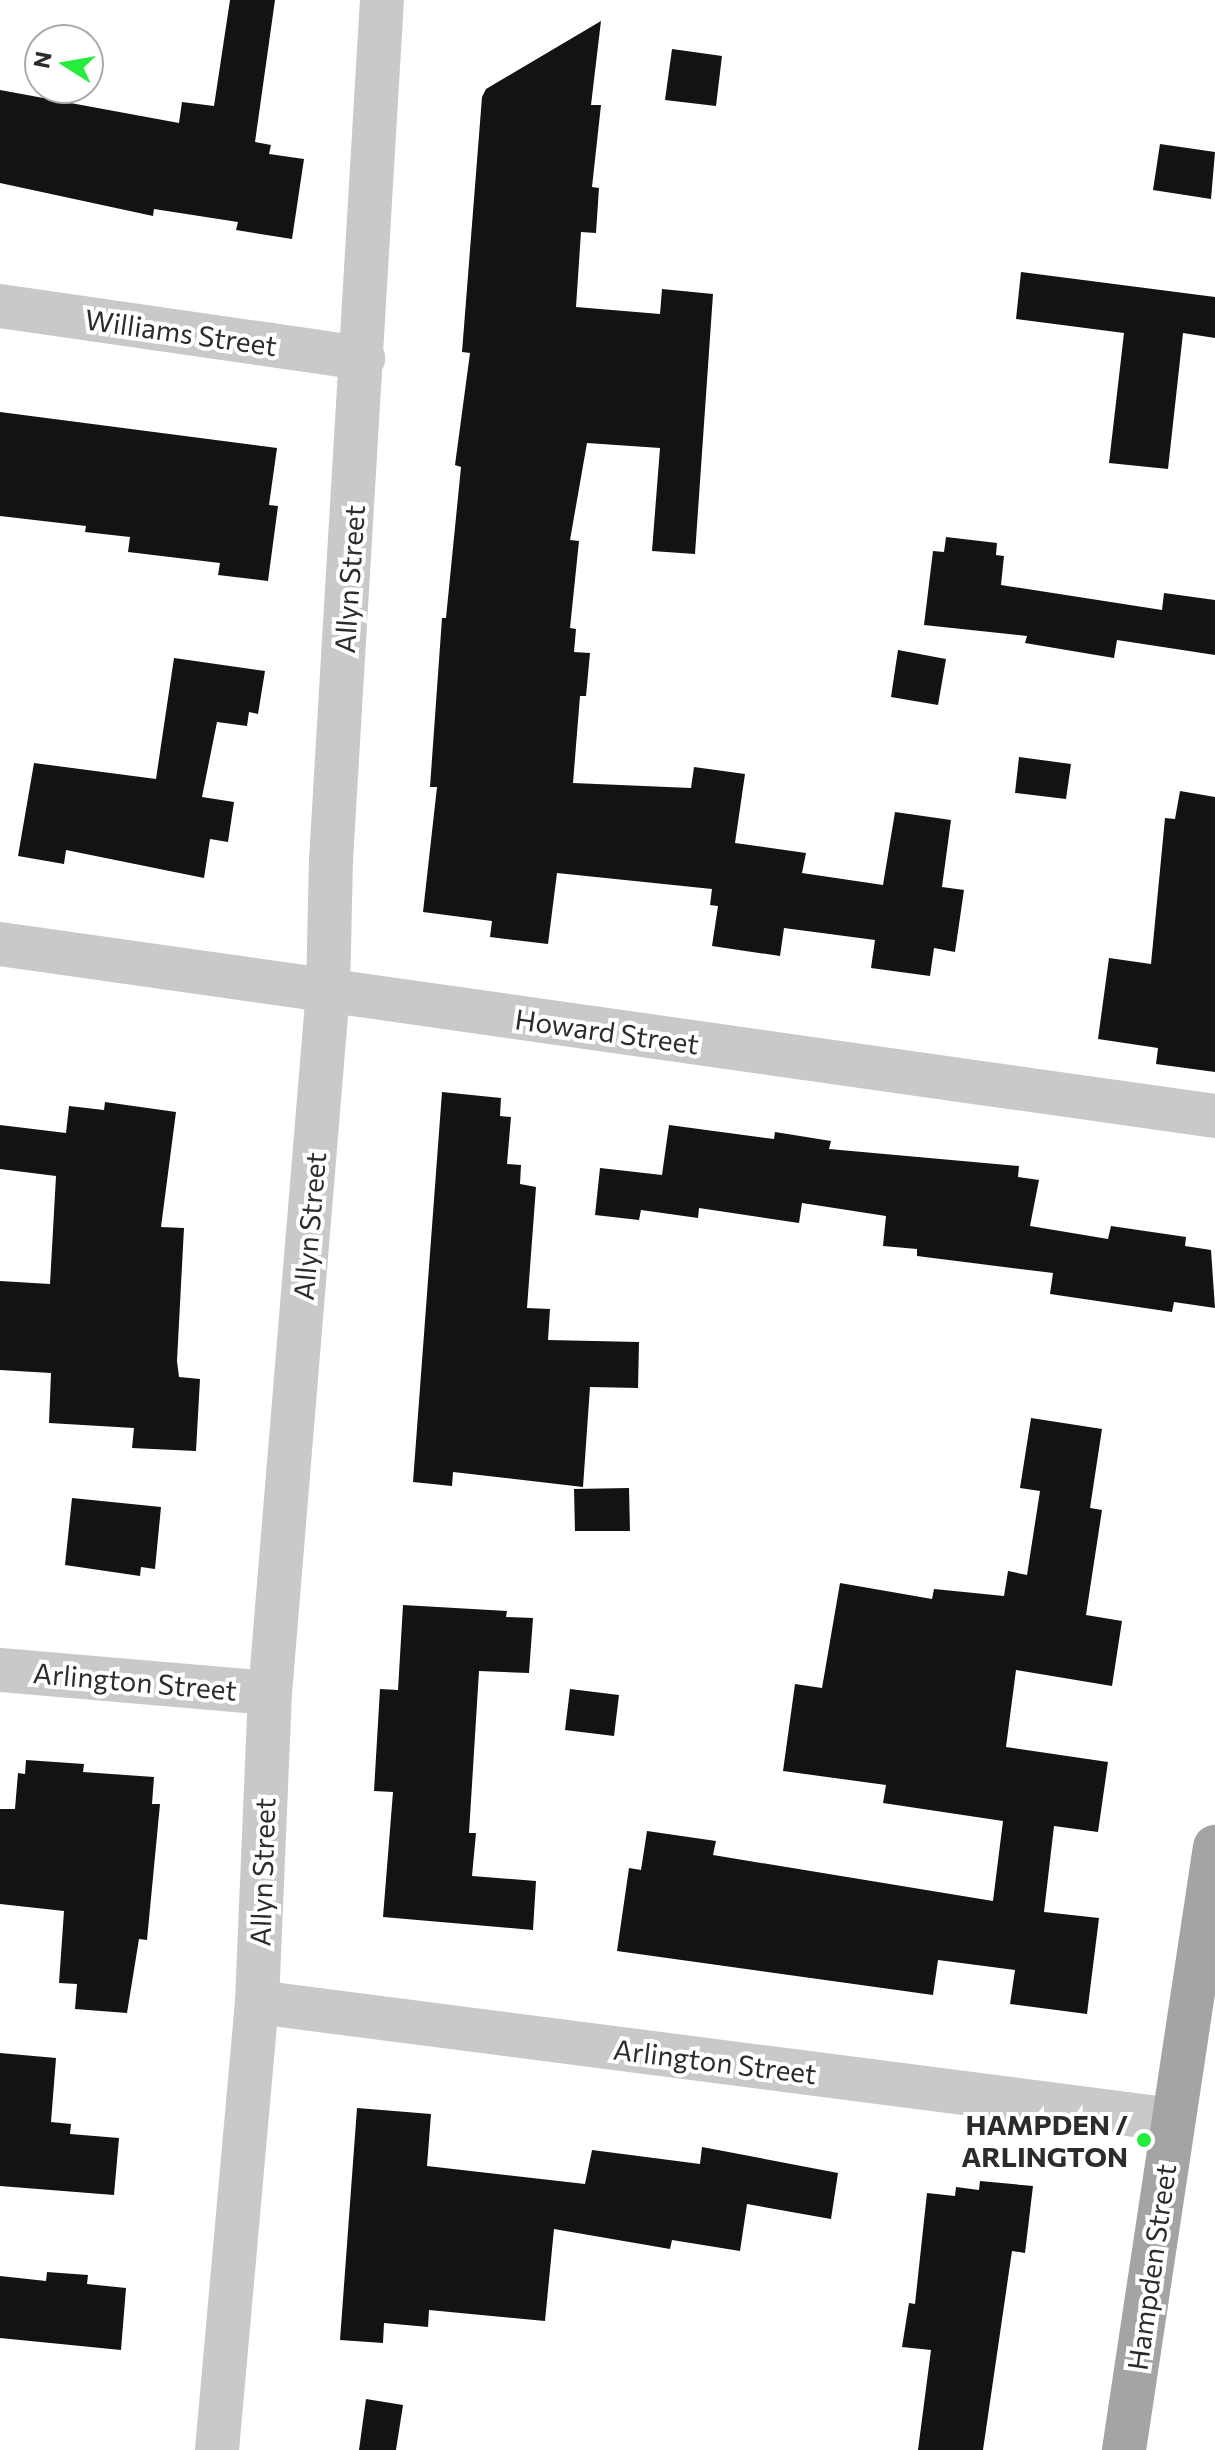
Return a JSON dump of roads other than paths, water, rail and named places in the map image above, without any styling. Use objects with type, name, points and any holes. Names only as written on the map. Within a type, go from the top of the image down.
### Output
[{"type":"main road","name":"Hampden Street","points":[[1124,2450],[1215,1847]]},
{"type":"street","name":"Allyn Street","points":[[217,2450],[257,2002],[270,1693],[328,991],[331,860],[382,0]]},
{"type":"street","name":"Williams Street","points":[[0,306],[363,358]]},
{"type":"street","name":"Howard Street","points":[[0,944],[1215,1116]]},
{"type":"street","name":"Arlington Street","points":[[0,1670],[270,1693]]},
{"type":"street","name":"Arlington Street","points":[[257,2002],[1173,2120]]},
{"type":"place","name":"HAMPDEN / ARLINGTON","points":[[1144,2140]]}]
